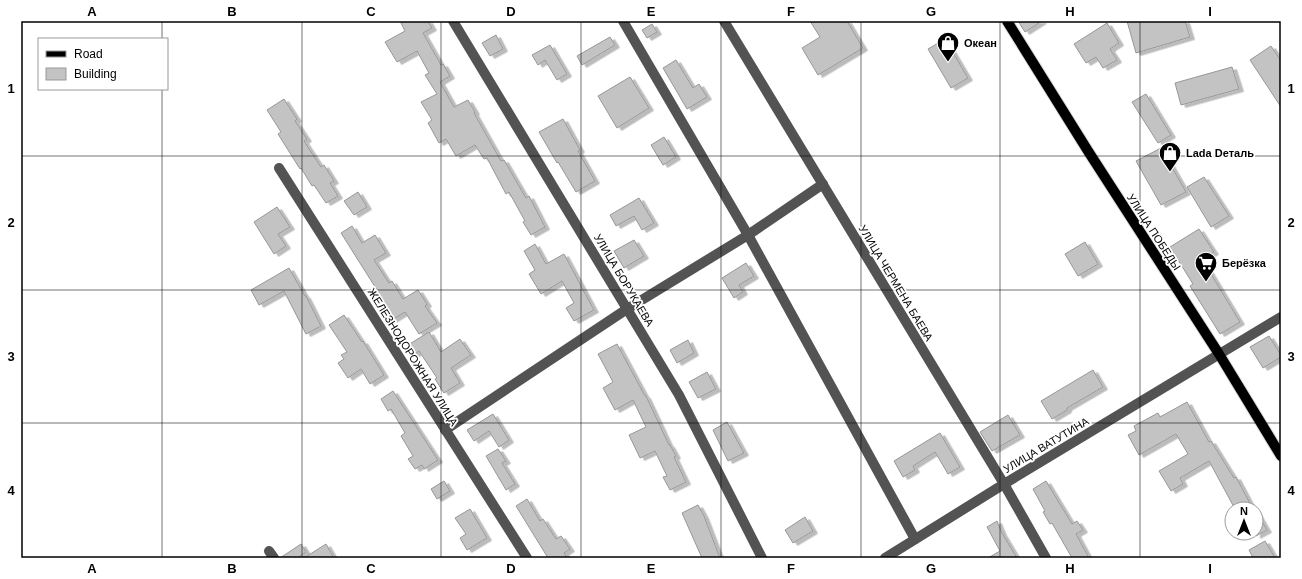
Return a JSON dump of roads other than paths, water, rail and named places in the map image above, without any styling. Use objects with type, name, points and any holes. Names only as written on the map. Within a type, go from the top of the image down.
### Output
[{"type":"main road","name":"УЛИЦА ПОБЕДЫ","points":[[1007,21],[1092,157],[1219,354],[1281,456]]},
{"type":"street","name":"УЛИЦА БОРУКАЕВА","points":[[453,21],[679,395],[762,558]]},
{"type":"street","points":[[623,21],[748,235],[915,539]]},
{"type":"street","name":"УЛИЦА ЧЕРМЕНА БАЕВА","points":[[724,21],[1004,484],[1046,558]]},
{"type":"street","name":"ЖЕЛЕЗНОДОРОЖНАЯ УЛИЦА","points":[[279,168],[527,558]]},
{"type":"street","points":[[445,430],[627,309],[748,235],[822,184]]},
{"type":"street","name":"УЛИЦА ВАТУТИНА","points":[[885,558],[1004,484],[1281,317]]},
{"type":"place","name":"Океан","points":[[948,62]]},
{"type":"place","name":"Lada Dеталь","points":[[1170,172]]},
{"type":"place","name":"Берёзка","points":[[1206,282]]}]
